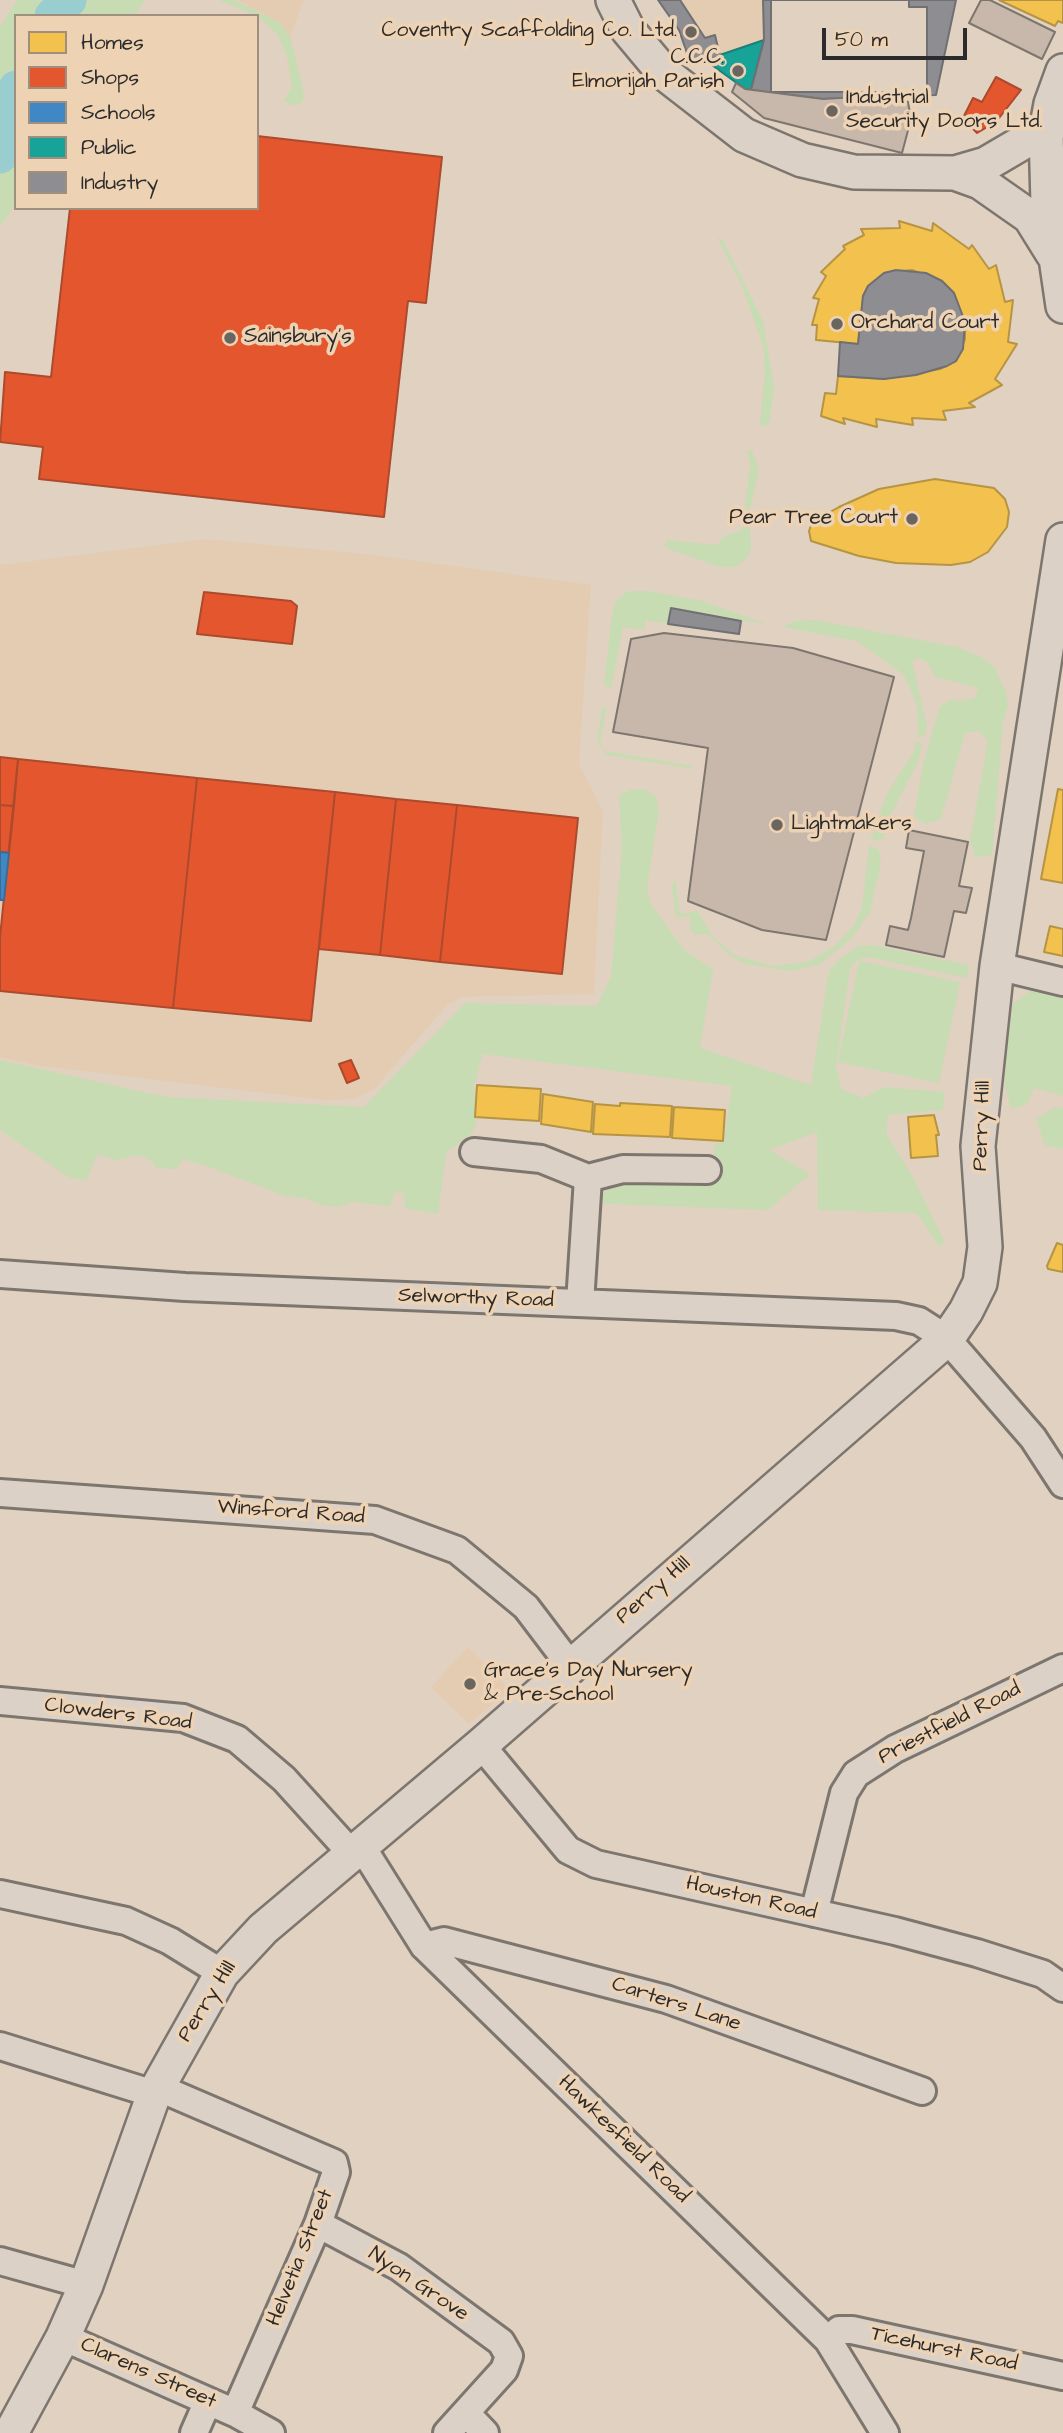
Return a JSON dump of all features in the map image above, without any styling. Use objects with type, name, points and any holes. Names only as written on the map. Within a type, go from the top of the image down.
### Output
[{"type":"main road","points":[[613,0],[628,30],[664,73],[714,114],[776,151],[813,163],[854,172],[955,173],[986,164],[1055,125]]},
{"type":"main road","points":[[1063,71],[1051,104],[1055,125],[1048,203],[1053,254],[1063,306]]},
{"type":"main road","points":[[955,173],[980,182],[1030,217],[1053,254]]},
{"type":"main road","name":"Perry Hill","points":[[11,2433],[63,2337],[86,2285],[155,2090],[222,1973],[263,1929],[481,1745],[947,1339],[980,1283],[985,1247],[978,1146],[997,966],[1055,662],[1063,540]]},
{"type":"street","points":[[997,966],[1063,982]]},
{"type":"street","points":[[474,1152],[541,1159],[588,1178],[642,1168],[707,1170]]},
{"type":"street","points":[[580,1303],[588,1178]]},
{"type":"street","name":"Selworthy Road","points":[[0,1274],[199,1288],[896,1316],[919,1321],[947,1339],[1053,1445],[1063,1484]]},
{"type":"street","name":"Winsford Road","points":[[0,1493],[375,1520],[457,1550],[526,1607],[570,1665]]},
{"type":"street","name":"Priestfield Road","points":[[814,1913],[844,1793],[856,1774],[895,1749],[1063,1668]]},
{"type":"street","name":"Clowders Road","points":[[0,1702],[183,1718],[237,1739],[284,1779],[357,1851]]},
{"type":"street","name":"Houston Road","points":[[481,1745],[568,1850],[596,1864],[977,1953],[1043,1974],[1063,1988]]},
{"type":"street","name":"Hawkesfield Road","points":[[357,1851],[424,1946],[828,2340],[885,2433]]},
{"type":"street","points":[[0,1894],[126,1921],[170,1941],[222,1973]]},
{"type":"street","name":"Carters Lane","points":[[424,1946],[444,1941],[666,1999],[922,2091]]},
{"type":"street","points":[[0,2046],[155,2090]]},
{"type":"street","name":"Helvetia Street","points":[[155,2090],[334,2163],[335,2172],[318,2224],[235,2413]]},
{"type":"street","name":"Nyon Grove","points":[[318,2224],[399,2267],[501,2342],[509,2356],[504,2370],[466,2413]]},
{"type":"street","points":[[0,2261],[86,2285]]},
{"type":"street","name":"Ticehurst Road","points":[[828,2340],[839,2330],[852,2330],[1063,2376]]},
{"type":"street","name":"Clarens Street","points":[[63,2337],[235,2413],[271,2433]]},
{"type":"street","points":[[194,2433],[208,2401]]},
{"type":"street","points":[[447,2433],[466,2413],[485,2433]]},
{"type":"shaded area","points":[[237,0],[304,0],[290,37],[279,22]]},
{"type":"shaded area","points":[[680,0],[763,0],[764,40],[720,56],[715,35],[705,38]]},
{"type":"shaded area","points":[[206,539],[367,554],[591,585],[579,764],[603,812],[594,994],[462,997],[447,1005],[374,1089],[353,1099],[323,1100],[41,1066],[0,1057],[0,565]]},
{"type":"shaded area","name":"Grace’s Day Nursery & Pre-School","points":[[468,1647],[510,1689],[469,1724],[431,1687]]},
{"type":"green space","points":[[17,0],[145,0],[136,14],[14,14],[14,206],[0,227],[0,27]]},
{"type":"green space","points":[[218,0],[234,0],[279,22],[290,37],[302,84],[304,98],[299,105],[291,105],[284,100],[292,87],[287,56],[277,34],[259,18],[259,14],[252,14]]},
{"type":"green space","points":[[717,238],[722,239],[763,321],[774,386],[770,420],[766,426],[760,424],[765,370],[763,345],[741,284]]},
{"type":"green space","points":[[747,450],[752,451],[759,469],[749,514],[751,550],[745,560],[735,567],[719,567],[664,545],[668,540],[717,545],[723,537],[742,530],[750,465]]},
{"type":"green space","points":[[628,591],[650,591],[702,601],[769,625],[671,608],[668,624],[646,620],[644,630],[623,627],[611,688],[604,684],[612,615],[615,602]]},
{"type":"green space","points":[[815,620],[957,647],[983,658],[995,668],[1006,692],[1008,705],[1003,722],[992,855],[976,857],[970,841],[988,741],[979,731],[965,733],[941,819],[925,824],[914,817],[923,765],[940,706],[952,699],[960,701],[975,698],[978,688],[935,677],[928,663],[918,658],[912,661],[927,726],[924,736],[918,737],[917,705],[904,675],[857,641],[783,627],[794,621]]},
{"type":"green space","points":[[607,706],[600,743],[606,751],[692,766],[693,769],[607,755],[597,741],[602,708]]},
{"type":"green space","points":[[917,740],[922,746],[918,762],[885,826],[885,838],[876,841],[871,838],[887,794],[913,753]]},
{"type":"green space","points":[[635,789],[646,790],[656,797],[659,810],[647,888],[650,903],[684,950],[713,969],[700,1048],[811,1085],[829,970],[840,959],[858,946],[872,945],[969,965],[967,978],[867,957],[857,960],[850,968],[836,1068],[841,1089],[863,1098],[884,1087],[945,1092],[943,1110],[888,1115],[886,1134],[913,1177],[945,1243],[939,1246],[917,1213],[818,1210],[817,1132],[769,1150],[810,1174],[768,1210],[606,1204],[601,1199],[601,1194],[635,1176],[711,1178],[715,1144],[724,1142],[732,1086],[483,1054],[474,1085],[476,1124],[472,1133],[446,1153],[438,1214],[405,1208],[404,1193],[395,1192],[390,1206],[353,1202],[337,1207],[322,1205],[305,1198],[285,1196],[182,1159],[177,1169],[157,1168],[152,1161],[139,1155],[117,1160],[97,1154],[87,1180],[70,1178],[0,1130],[0,1060],[166,1097],[364,1107],[465,1003],[597,1006],[611,976],[622,848],[620,794]]},
{"type":"green space","points":[[869,845],[879,850],[881,864],[870,912],[852,938],[820,964],[790,971],[745,964],[731,956],[707,934],[696,935],[690,930],[690,916],[676,918],[672,886],[675,879],[680,914],[698,911],[712,936],[736,956],[773,966],[808,962],[835,946],[855,924],[862,907]]},
{"type":"green space","points":[[859,961],[960,982],[939,1083],[838,1062]]},
{"type":"green space","points":[[1036,986],[1063,991],[1063,1096],[1034,1088],[1027,1104],[1011,1110],[1003,1076],[1013,1004]]},
{"type":"green space","points":[[1055,1107],[1063,1108],[1063,1149],[1045,1145],[1036,1119]]},
{"type":"building: Homes","points":[[999,0],[1063,0],[1063,23],[1058,21],[1055,26]]},
{"type":"building: Homes","name":"Orchard Court","points":[[899,221],[932,231],[933,223],[969,249],[972,245],[989,269],[996,265],[1005,302],[1013,300],[1008,342],[1017,344],[995,379],[1002,385],[969,403],[975,407],[943,411],[946,420],[912,418],[913,425],[876,419],[877,427],[843,418],[845,424],[821,416],[825,393],[836,394],[838,376],[884,379],[940,369],[956,361],[965,339],[965,322],[954,293],[942,281],[912,270],[884,273],[868,286],[863,296],[858,344],[816,340],[817,325],[812,325],[819,299],[813,298],[826,276],[821,272],[845,249],[843,246],[864,235],[861,229],[900,228]]},
{"type":"building: Homes","name":"Pear Tree Court","points":[[935,479],[994,488],[1005,499],[1009,512],[1007,527],[988,552],[970,562],[951,565],[896,563],[859,556],[811,541],[809,531],[812,522],[839,507],[879,489]]},
{"type":"building: Homes","points":[[1058,789],[1063,790],[1063,883],[1041,879]]},
{"type":"building: Homes","points":[[1050,926],[1063,929],[1063,956],[1044,952]]},
{"type":"building: Homes","points":[[477,1085],[541,1089],[539,1121],[475,1117]]},
{"type":"building: Homes","points":[[543,1094],[593,1102],[591,1132],[541,1124]]},
{"type":"building: Homes","points":[[620,1103],[672,1106],[670,1137],[593,1134],[595,1104],[620,1106]]},
{"type":"building: Homes","points":[[674,1107],[725,1110],[723,1141],[672,1138]]},
{"type":"building: Homes","points":[[934,1115],[939,1135],[936,1135],[938,1156],[911,1158],[908,1117]]},
{"type":"building: Homes","points":[[1057,1243],[1063,1245],[1063,1272],[1048,1269],[1047,1266]]},
{"type":"building: Shops","points":[[996,77],[1021,90],[996,122],[977,133],[963,118],[973,98],[982,102]]},
{"type":"building: Shops","name":"Sainsbury's","points":[[259,136],[442,157],[426,303],[408,301],[384,517],[39,479],[43,447],[0,442],[5,372],[51,377],[70,210],[259,210]]},
{"type":"building: Shops","points":[[204,592],[291,601],[297,606],[292,644],[197,634]]},
{"type":"building: Shops","points":[[0,757],[18,759],[14,806],[0,805]]},
{"type":"building: Shops","points":[[18,759],[197,778],[173,1008],[0,991],[0,937]]},
{"type":"building: Shops","points":[[197,778],[335,792],[311,1021],[173,1008]]},
{"type":"building: Shops","points":[[335,792],[396,799],[380,955],[319,949]]},
{"type":"building: Shops","points":[[396,799],[457,805],[440,962],[380,955]]},
{"type":"building: Shops","points":[[0,805],[14,806],[9,853],[0,852]]},
{"type":"building: Shops","points":[[457,805],[578,818],[562,974],[440,962]]},
{"type":"building: Shops","points":[[351,1060],[359,1078],[347,1083],[339,1064]]},
{"type":"building: Schools","points":[[0,852],[9,853],[4,900],[0,900]]},
{"type":"building: Public","name":"C.C.C. Elmorijah Parish","points":[[764,40],[751,90],[745,89],[705,60]]},
{"type":"building: Industry","name":"Coventry Scaffolding Co. Ltd.","points":[[658,0],[680,0],[705,38],[715,35],[720,56],[691,65],[679,30]]},
{"type":"building: Industry","points":[[763,0],[956,0],[936,95],[823,99],[751,90],[764,40]]},
{"type":"building: Industry","points":[[771,0],[909,0],[909,7],[927,7],[927,92],[771,92]]},
{"type":"building: Industry","points":[[896,270],[926,273],[942,281],[954,293],[965,322],[963,349],[956,361],[947,366],[916,375],[884,379],[838,376],[840,342],[858,344],[863,296],[868,286],[884,273]]},
{"type":"building: Industry","points":[[671,608],[741,621],[739,634],[668,624]]},
{"type":"building: Other","points":[[981,0],[990,0],[1055,32],[1042,59],[969,23]]},
{"type":"building: Other","name":"Industrial Security Doors Ltd.","points":[[736,83],[745,89],[823,99],[890,95],[908,102],[911,119],[902,153],[764,118],[732,92]]},
{"type":"building: Other","name":"Lightmakers","points":[[664,633],[793,648],[894,677],[826,940],[762,930],[688,901],[708,748],[613,732],[631,639]]},
{"type":"building: Other","points":[[909,830],[968,842],[959,886],[972,888],[966,913],[954,911],[944,957],[886,945],[890,926],[908,930],[911,918],[924,851],[906,848]]},
{"type":"waterway","points":[[54,14],[69,0]]},
{"type":"waterway","points":[[0,156],[14,96]]},
{"type":"place","name":"Coventry Scaffolding Co. Ltd.","points":[[691,32]]},
{"type":"place","name":"C.C.C. Elmorijah Parish","points":[[738,71]]},
{"type":"place","name":"Industrial Security Doors Ltd.","points":[[832,111]]},
{"type":"place","name":"Orchard Court","points":[[837,324]]},
{"type":"place","name":"Sainsbury's","points":[[230,338]]},
{"type":"place","name":"Pear Tree Court","points":[[912,519]]},
{"type":"place","name":"Lightmakers","points":[[777,825]]},
{"type":"place","name":"Grace’s Day Nursery & Pre-School","points":[[470,1684]]}]
